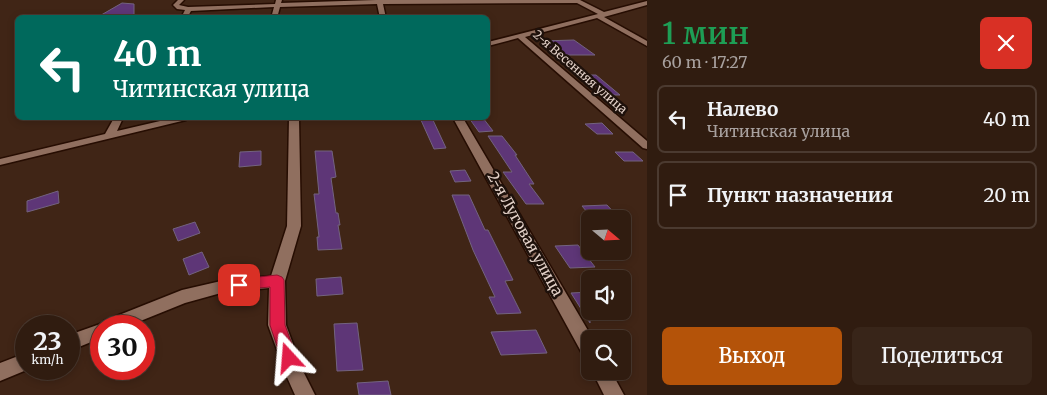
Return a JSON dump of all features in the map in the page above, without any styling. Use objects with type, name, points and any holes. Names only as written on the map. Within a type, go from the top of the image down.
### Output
[{"type":"street","points":[[181,0],[176,5],[179,8],[188,9],[278,2],[577,0],[647,44]]},
{"type":"street","points":[[379,1],[382,15]]},
{"type":"street","points":[[275,15],[278,2]]},
{"type":"street","points":[[490,44],[647,3]]},
{"type":"street","points":[[186,15],[188,9]]},
{"type":"street","name":"2-я Весенняя улица","points":[[520,36],[647,146]]},
{"type":"street","points":[[109,136],[117,120]]},
{"type":"street","points":[[0,162],[175,120]]},
{"type":"street","points":[[294,120],[294,226],[277,280],[277,325],[295,375],[305,395]]},
{"type":"street","name":"2-я Луговая улица","points":[[459,120],[581,335]]},
{"type":"street","points":[[137,315],[182,297],[220,287],[277,280]]},
{"type":"street","points":[[0,372],[15,366]]},
{"type":"street","points":[[606,380],[614,395]]},
{"type":"building","points":[[122,3],[134,4],[134,15],[101,15]]},
{"type":"building","points":[[574,40],[595,55],[560,55],[541,41]]},
{"type":"building","points":[[583,75],[596,75],[620,95],[605,95]]},
{"type":"building","points":[[421,120],[433,120],[446,148],[434,149]]},
{"type":"building","points":[[470,120],[485,120],[493,131],[479,132]]},
{"type":"building","points":[[602,123],[613,134],[597,134],[585,124]]},
{"type":"building","points":[[488,136],[502,136],[517,155],[515,155],[534,184],[529,184],[544,204],[526,204],[503,172],[512,172]]},
{"type":"building","points":[[261,151],[261,165],[239,167],[240,152]]},
{"type":"building","points":[[315,151],[332,151],[336,177],[331,178],[336,213],[338,213],[340,225],[338,225],[342,249],[318,250],[317,237],[319,237],[314,194],[319,194]]},
{"type":"building","points":[[615,152],[633,152],[643,161],[624,161]]},
{"type":"building","points":[[465,170],[471,181],[455,182],[450,171]]},
{"type":"building","points":[[58,191],[59,203],[27,212],[27,201]]},
{"type":"building","points":[[452,195],[469,195],[485,230],[488,230],[513,280],[505,281],[521,313],[497,314],[489,297],[495,297],[473,250]]},
{"type":"building","points":[[607,205],[612,210],[585,210],[582,206]]},
{"type":"building","points":[[195,222],[200,233],[178,241],[173,229]]},
{"type":"building","points":[[578,245],[581,249],[581,260],[590,260],[595,267],[570,268],[555,246]]},
{"type":"building","points":[[202,252],[209,267],[189,275],[183,259]]},
{"type":"building","points":[[341,277],[343,294],[317,296],[316,279]]},
{"type":"building","points":[[581,292],[581,309],[571,293]]},
{"type":"building","points":[[357,323],[363,370],[337,371],[334,324]]},
{"type":"building","points":[[536,330],[547,353],[501,355],[491,332]]},
{"type":"building","points":[[388,381],[391,395],[359,395],[357,383]]},
{"type":"route","points":[[239,285],[277,280],[277,325],[289,358]]}]
